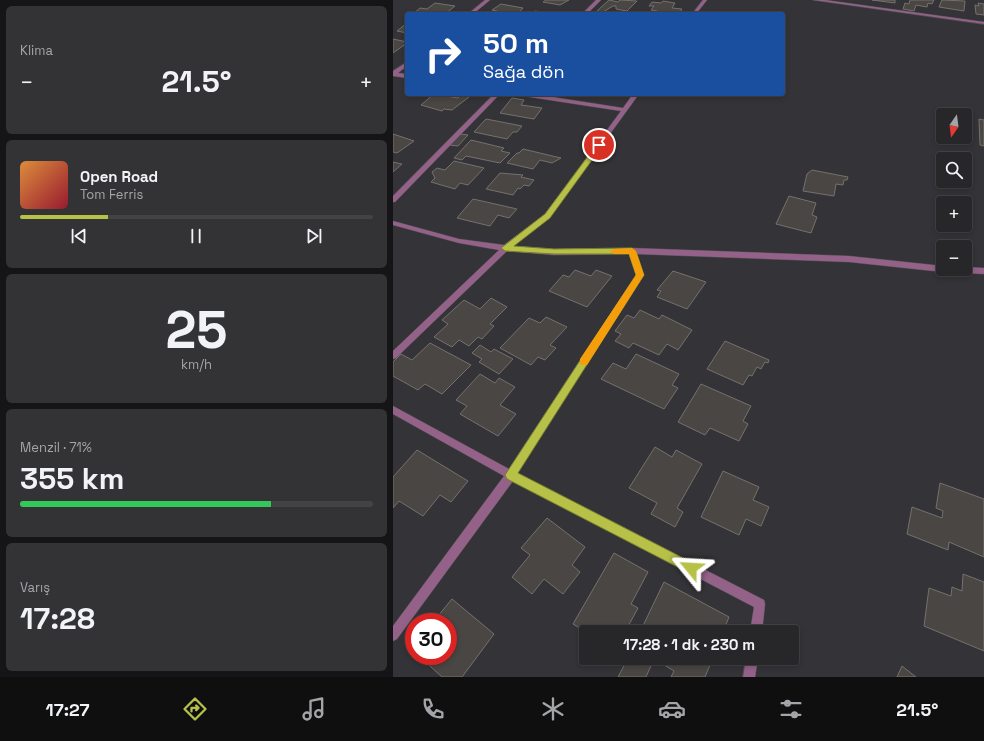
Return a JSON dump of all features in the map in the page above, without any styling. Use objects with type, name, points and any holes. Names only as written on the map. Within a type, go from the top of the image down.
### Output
[{"type":"street","points":[[472,12],[487,0]]},
{"type":"street","points":[[586,12],[599,0]]},
{"type":"street","points":[[696,12],[705,0]]},
{"type":"street","points":[[815,0],[839,2],[984,23]]},
{"type":"street","points":[[393,74],[405,65]]},
{"type":"street","points":[[393,74],[405,76]]},
{"type":"street","points":[[393,200],[495,96]]},
{"type":"street","points":[[536,96],[625,110]]},
{"type":"street","points":[[393,356],[505,248],[547,216],[635,96]]},
{"type":"street","points":[[393,223],[459,241],[505,248],[554,252],[632,251],[849,259],[936,268]]},
{"type":"street","points":[[393,635],[511,475],[640,275],[632,251]]},
{"type":"street","points":[[972,270],[984,271]]},
{"type":"street","points":[[393,410],[511,475],[761,604],[757,625]]},
{"type":"street","points":[[749,677],[751,665]]},
{"type":"building","points":[[546,0],[569,0],[560,5],[543,2]]},
{"type":"building","points":[[609,0],[618,2],[620,0],[637,1],[627,11],[616,9],[616,6],[613,6],[603,12],[597,11]]},
{"type":"building","points":[[872,0],[895,0],[895,3]]},
{"type":"building","points":[[910,0],[934,0],[932,4],[928,3],[927,7],[916,5],[914,11],[903,9],[905,3],[909,4]]},
{"type":"building","points":[[942,0],[965,1],[964,11],[939,7]]},
{"type":"building","points":[[663,1],[675,3],[672,8],[682,9],[680,12],[656,12],[657,11],[651,10],[654,6],[649,6],[652,2],[661,3]]},
{"type":"building","points":[[435,3],[455,6],[448,12],[415,12],[420,8],[427,9]]},
{"type":"building","points":[[978,3],[984,4],[984,15],[976,14],[975,5],[979,6]]},
{"type":"building","points":[[501,4],[523,8],[520,12],[496,12],[497,11],[492,10]]},
{"type":"building","points":[[405,25],[405,33],[397,31]]},
{"type":"building","points":[[393,39],[405,42],[405,44],[393,53]]},
{"type":"building","points":[[432,96],[458,98],[460,96],[469,97],[452,110],[444,109],[442,111],[421,105]]},
{"type":"building","points":[[512,98],[524,100],[521,105],[542,108],[534,119],[500,113]]},
{"type":"building","points":[[486,119],[522,126],[517,132],[513,132],[507,139],[474,132]]},
{"type":"building","points":[[979,119],[984,120],[984,146],[980,145]]},
{"type":"building","points":[[393,134],[414,141],[397,153],[393,152]]},
{"type":"building","points":[[460,134],[468,135],[458,146],[449,145]]},
{"type":"building","points":[[471,140],[504,148],[501,151],[510,153],[500,163],[466,156],[462,160],[454,158]]},
{"type":"building","points":[[523,149],[561,158],[552,163],[540,160],[533,169],[507,163]]},
{"type":"building","points":[[454,161],[484,168],[468,185],[460,183],[455,189],[431,182],[435,178],[432,172],[437,168],[445,170]]},
{"type":"building","points":[[393,162],[402,164],[393,172]]},
{"type":"building","points":[[812,170],[848,177],[847,180],[844,180],[843,185],[836,184],[834,196],[803,191],[807,174]]},
{"type":"building","points":[[500,173],[523,175],[521,177],[534,180],[529,186],[524,185],[520,189],[518,188],[513,195],[486,189]]},
{"type":"building","points":[[789,196],[816,203],[812,215],[817,217],[811,233],[776,224]]},
{"type":"building","points":[[473,199],[517,209],[509,218],[498,215],[490,226],[457,218]]},
{"type":"building","points":[[575,270],[591,276],[596,270],[612,276],[587,307],[549,291],[563,275],[569,277]]},
{"type":"building","points":[[673,271],[706,282],[687,309],[657,297],[661,291],[657,290]]},
{"type":"building","points":[[491,298],[507,307],[490,324],[494,326],[482,339],[478,337],[469,346],[459,340],[452,347],[434,337],[448,324],[442,320],[464,300],[480,309]]},
{"type":"building","points":[[640,310],[659,319],[662,315],[692,330],[678,350],[667,344],[659,355],[633,343],[629,348],[615,341],[621,334],[615,331],[627,315],[634,318]]},
{"type":"building","points":[[546,317],[567,327],[550,345],[556,348],[545,360],[538,357],[531,365],[500,348],[529,318],[540,323]]},
{"type":"building","points":[[725,341],[769,360],[768,363],[765,362],[761,369],[757,367],[752,376],[749,375],[743,385],[707,369]]},
{"type":"building","points":[[430,343],[471,365],[442,394],[425,384],[418,390],[393,376],[393,362],[401,354],[412,360]]},
{"type":"building","points":[[480,345],[491,352],[494,349],[513,359],[499,374],[479,362],[482,359],[472,353]]},
{"type":"building","points":[[636,354],[679,374],[672,385],[678,388],[664,409],[601,379],[613,363],[626,369]]},
{"type":"building","points":[[480,374],[495,383],[499,378],[515,387],[500,405],[516,414],[498,436],[460,414],[467,406],[456,400]]},
{"type":"building","points":[[701,384],[751,406],[743,421],[748,424],[739,441],[710,428],[705,435],[678,422]]},
{"type":"building","points":[[655,447],[672,457],[676,450],[702,464],[677,508],[683,512],[675,527],[651,514],[657,503],[629,488]]},
{"type":"building","points":[[417,450],[468,481],[451,502],[440,495],[423,516],[399,501],[393,508],[393,477]]},
{"type":"building","points":[[723,471],[759,487],[753,500],[769,507],[761,526],[746,519],[739,535],[701,517]]},
{"type":"building","points":[[940,483],[984,499],[984,557],[949,542],[948,550],[907,534],[912,507],[942,518],[943,511],[936,508]]},
{"type":"building","points":[[547,518],[585,547],[572,565],[580,572],[563,594],[544,579],[532,594],[512,577],[530,555],[521,548]]},
{"type":"building","points":[[614,553],[648,572],[631,604],[638,608],[629,625],[579,625],[579,628],[573,624]]},
{"type":"building","points":[[963,574],[984,582],[984,651],[924,626],[929,588],[951,596],[952,587],[962,591]]},
{"type":"building","points":[[664,582],[729,617],[726,625],[643,625]]},
{"type":"building","points":[[452,599],[494,634],[462,677],[442,677],[429,665],[457,665],[457,613],[440,613]]},
{"type":"building","points":[[624,665],[651,665],[646,677],[618,677]]},
{"type":"building","points":[[664,665],[710,665],[705,677],[671,677],[674,671]]},
{"type":"building","points":[[902,666],[916,677],[897,677]]},
{"type":"slow traffic","points":[[583,362],[640,275],[632,251],[614,251]]},
{"type":"route","points":[[599,145],[547,216],[505,248],[554,252],[632,251],[640,275],[511,475],[691,568]]}]
